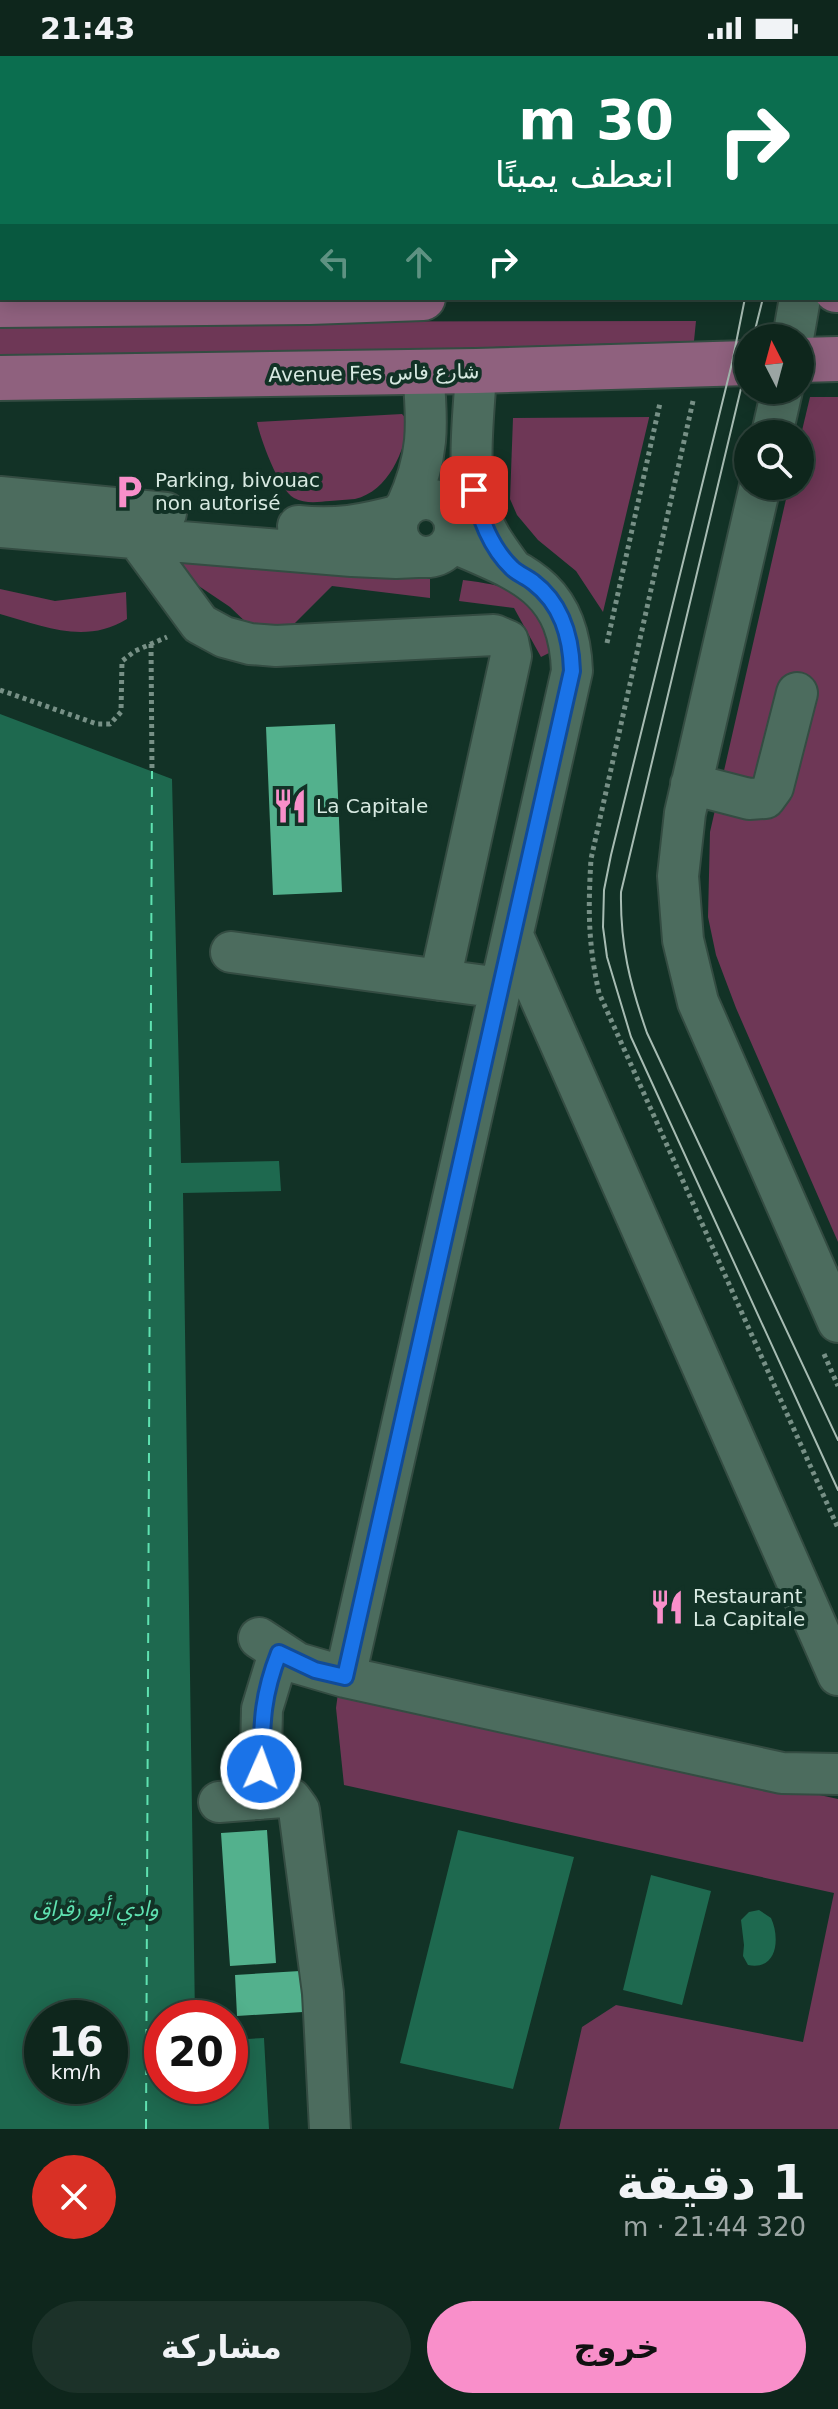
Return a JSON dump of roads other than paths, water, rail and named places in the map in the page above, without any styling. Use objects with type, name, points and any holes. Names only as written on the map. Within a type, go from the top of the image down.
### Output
[{"type":"main road","points":[[0,305],[307,300]]},
{"type":"main road","points":[[814,360],[838,359]]},
{"type":"main road","name":"Avenue Fes شارع فاس","points":[[0,378],[449,372],[734,363]]},
{"type":"street","points":[[795,324],[800,300]]},
{"type":"street","points":[[436,523],[422,469],[427,438],[449,372]]},
{"type":"street","points":[[0,527],[396,558],[474,490],[449,372]]},
{"type":"street","points":[[0,497],[326,529],[436,523],[534,582],[552,600],[571,646],[572,671],[514,938],[489,1035],[345,1677]]},
{"type":"street","points":[[757,500],[685,813],[678,876],[683,940],[698,1002],[838,1322]]},
{"type":"street","points":[[137,538],[200,624],[224,637],[250,644],[276,646],[494,635],[508,641],[511,656],[440,980]]},
{"type":"street","points":[[691,784],[749,799],[765,798],[773,787],[797,693]]},
{"type":"street","points":[[514,938],[838,1675]]},
{"type":"street","points":[[231,952],[501,988]]},
{"type":"street","points":[[489,1035],[553,1027]]},
{"type":"street","points":[[260,1799],[262,1709],[269,1646],[315,1670],[345,1677],[782,1773],[838,1774]]},
{"type":"street","points":[[219,1802],[283,1797],[291,1799],[300,1815],[323,1993],[330,2129]]},
{"type":"water","name":"وادي أبو رقراق","points":[[0,714],[172,779],[181,1163],[279,1161],[281,1191],[183,1193],[195,2000],[144,2000],[144,2104],[248,2104],[248,2039],[264,2038],[269,2129],[0,2129]]},
{"type":"water","points":[[458,1830],[574,1857],[513,2089],[400,2063]]},
{"type":"water","points":[[651,1875],[711,1891],[682,2005],[623,1990]]},
{"type":"water","points":[[759,1910],[771,1918],[776,1943],[766,1963],[748,1965],[743,1956],[741,1920],[749,1912]]},
{"type":"tram line","points":[[745,300],[732,363],[611,855],[604,890],[603,927],[607,957],[631,1037],[838,1490]]},
{"type":"tram line","points":[[756,324],[762,300]]},
{"type":"tram line","points":[[737,404],[621,892],[622,930],[631,981],[647,1033],[838,1440]]},
{"type":"place","name":"Parking, bivouac non autorisé","points":[[129,492]]},
{"type":"place","name":"La Capitale","points":[[290,806]]},
{"type":"place","name":"Restaurant La Capitale","points":[[667,1607]]}]
